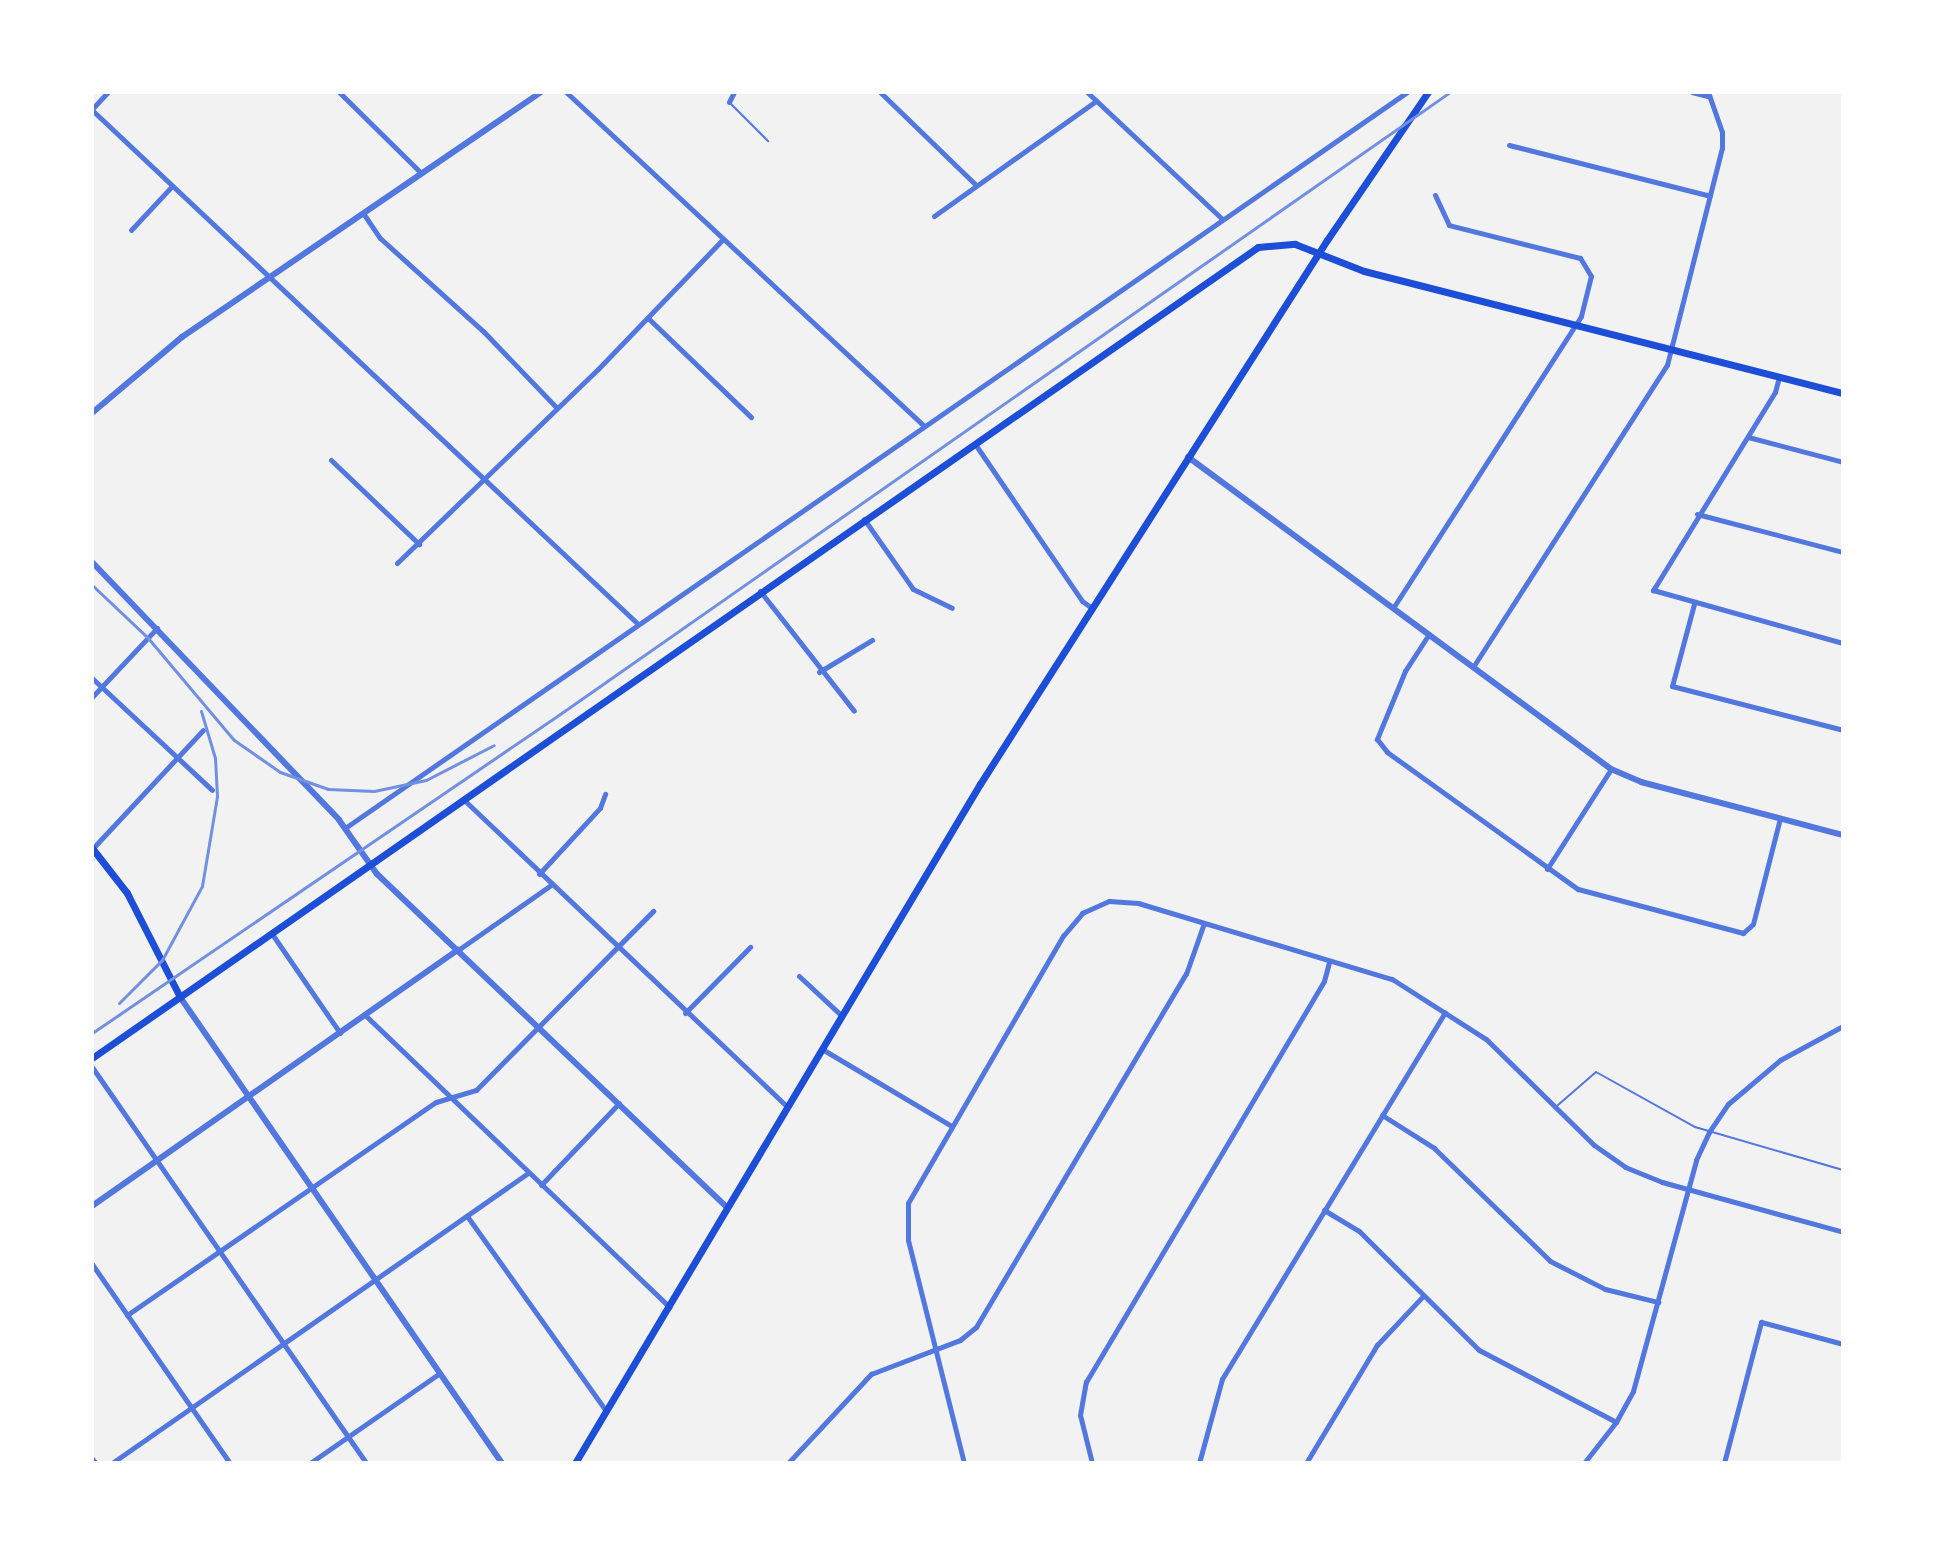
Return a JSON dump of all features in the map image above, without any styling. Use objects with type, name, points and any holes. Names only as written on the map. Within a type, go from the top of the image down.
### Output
[{"type":"main road","points":[[575,1463],[821,1048],[1092,608],[1426,93]]},
{"type":"main road","points":[[92,1058],[1248,252],[1286,243],[1364,271],[1843,393]]},
{"type":"main road","points":[[92,848],[127,893],[180,997]]},
{"type":"street","points":[[108,92],[92,110],[637,623]]},
{"type":"street","points":[[339,92],[421,173]]},
{"type":"street","points":[[92,413],[173,343],[541,92]]},
{"type":"street","points":[[566,92],[923,425]]},
{"type":"street","points":[[729,102],[734,92]]},
{"type":"street","points":[[880,92],[976,185]]},
{"type":"street","points":[[1087,92],[1221,218]]},
{"type":"street","points":[[345,828],[1407,92]]},
{"type":"street","points":[[1473,667],[1657,381],[1671,349],[1723,140],[1707,94],[1692,92]]},
{"type":"street","points":[[934,216],[1096,101]]},
{"type":"street","points":[[1509,145],[1710,196]]},
{"type":"street","points":[[131,230],[172,186]]},
{"type":"street","points":[[1393,608],[1575,325],[1591,276],[1585,262],[1449,225],[1435,195]]},
{"type":"street","points":[[363,213],[380,238],[484,332],[556,407]]},
{"type":"street","points":[[397,563],[648,318],[723,239]]},
{"type":"street","points":[[648,318],[751,417]]},
{"type":"street","points":[[1779,377],[1748,437],[1697,514],[1653,590],[1694,604],[1843,643]]},
{"type":"street","points":[[1748,437],[1843,462]]},
{"type":"street","points":[[975,444],[1082,601],[1092,608]]},
{"type":"street","points":[[1188,457],[1611,769],[1641,782],[1843,835]]},
{"type":"street","points":[[331,460],[419,544]]},
{"type":"street","points":[[1697,514],[1843,552]]},
{"type":"street","points":[[863,518],[913,589],[952,608]]},
{"type":"street","points":[[92,562],[345,828],[370,864],[727,1207]]},
{"type":"street","points":[[760,590],[819,672],[854,711]]},
{"type":"street","points":[[1694,604],[1672,686],[1843,730]]},
{"type":"street","points":[[92,697],[158,628]]},
{"type":"street","points":[[1429,634],[1405,671],[1377,739],[1387,752],[1547,869],[1608,899],[1736,933],[1749,930],[1780,818]]},
{"type":"street","points":[[819,672],[872,640]]},
{"type":"street","points":[[92,678],[212,790]]},
{"type":"street","points":[[92,848],[203,730]]},
{"type":"street","points":[[1547,869],[1611,769]]},
{"type":"street","points":[[539,874],[600,808],[605,794]]},
{"type":"street","points":[[462,798],[787,1107]]},
{"type":"street","points":[[92,1206],[551,885]]},
{"type":"street","points":[[964,1463],[908,1240],[907,1211],[913,1189],[1063,936],[1082,913],[1100,904],[1128,901],[1392,979],[1486,1039],[1625,1167],[1688,1189],[1843,1232]]},
{"type":"street","points":[[127,1315],[436,1102],[476,1090],[653,911]]},
{"type":"street","points":[[788,1463],[871,1374],[967,1336],[981,1320],[1180,984],[1204,923]]},
{"type":"street","points":[[272,934],[340,1033]]},
{"type":"street","points":[[685,1013],[750,947]]},
{"type":"street","points":[[1092,1463],[1080,1415],[1086,1382],[1324,981],[1329,962]]},
{"type":"street","points":[[799,976],[841,1015]]},
{"type":"street","points":[[180,997],[500,1462]]},
{"type":"street","points":[[1199,1463],[1222,1379],[1445,1012]]},
{"type":"street","points":[[365,1015],[669,1307]]},
{"type":"street","points":[[1584,1463],[1616,1422],[1633,1391],[1688,1189],[1709,1132],[1728,1104],[1780,1060],[1843,1026]]},
{"type":"street","points":[[821,1048],[950,1125]]},
{"type":"street","points":[[92,1067],[366,1463]]},
{"type":"street","points":[[541,1185],[619,1103]]},
{"type":"street","points":[[1382,1115],[1434,1148],[1550,1261],[1605,1289],[1658,1302]]},
{"type":"street","points":[[112,1463],[528,1173]]},
{"type":"street","points":[[1324,1210],[1359,1231],[1422,1297],[1503,1366],[1616,1422]]},
{"type":"street","points":[[467,1216],[606,1411]]},
{"type":"street","points":[[92,1264],[230,1463]]},
{"type":"street","points":[[1306,1463],[1377,1345],[1422,1297]]},
{"type":"street","points":[[1724,1463],[1761,1322],[1843,1344]]},
{"type":"street","points":[[310,1463],[440,1373]]},
{"type":"lane","points":[[729,102],[768,141]]},
{"type":"lane","points":[[1557,1107],[1596,1072],[1709,1132],[1843,1170]]},
{"type":"railway","points":[[92,1033],[560,714],[1450,92]]},
{"type":"railway","points":[[92,585],[148,638],[234,740],[280,772],[328,789],[374,791],[426,780],[494,745]]},
{"type":"railway","points":[[119,1003],[162,960],[202,886],[217,796],[215,758],[201,711]]}]
